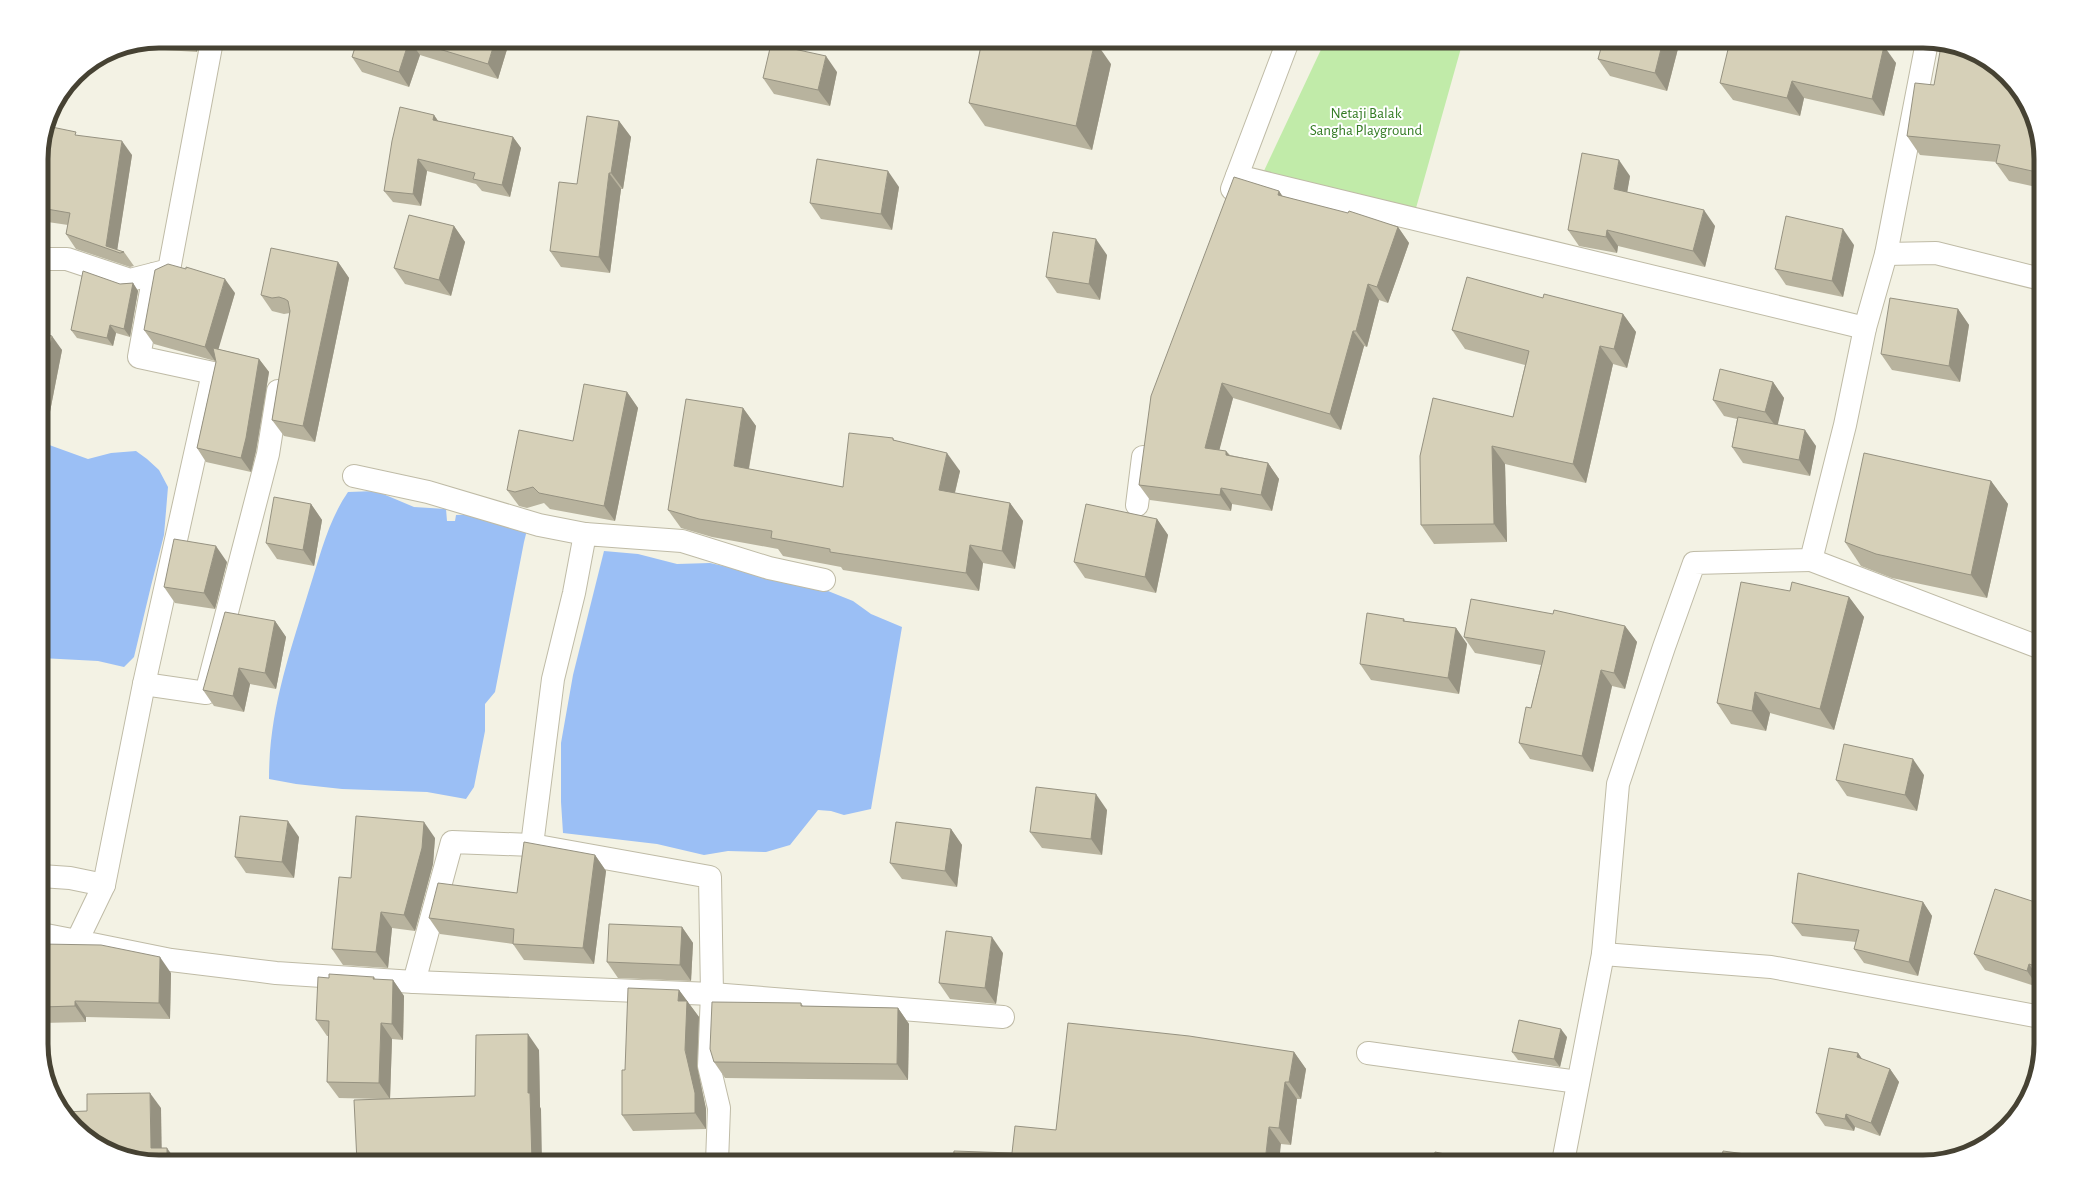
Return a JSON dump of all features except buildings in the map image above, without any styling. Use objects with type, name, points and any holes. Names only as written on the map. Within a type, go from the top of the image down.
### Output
[{"type":"street","points":[[48,259],[66,259],[130,280],[169,270],[211,48]]},
{"type":"street","points":[[1226,205],[1285,48]]},
{"type":"street","points":[[1811,560],[1845,425],[1865,328],[1886,254],[1926,48]]},
{"type":"street","points":[[1237,176],[1865,328]]},
{"type":"street","points":[[1886,254],[1936,253],[2034,277]]},
{"type":"street","points":[[77,941],[104,885],[144,684],[213,372],[139,357],[154,274]]},
{"type":"street","points":[[144,684],[206,694],[268,454],[281,370]]},
{"type":"street","points":[[1137,505],[1146,439]]},
{"type":"street","points":[[354,476],[428,492],[539,525],[585,534],[682,542],[769,568],[824,580]]},
{"type":"street","points":[[532,846],[553,679],[574,593],[585,534]]},
{"type":"street","points":[[1564,1155],[1603,954],[1618,784],[1694,563],[1811,560],[2034,645]]},
{"type":"street","points":[[414,982],[452,842],[532,846],[710,877],[712,994],[709,1066],[719,1108],[717,1155]]},
{"type":"street","points":[[48,876],[70,878],[104,885]]},
{"type":"street","points":[[48,935],[171,960],[269,972],[414,982],[712,994],[1003,1017]]},
{"type":"street","points":[[1603,954],[1771,967],[2034,1016]]},
{"type":"street","points":[[1368,1053],[1578,1082]]},
{"type":"green space","name":"Netaji Balak Sangha Playground","points":[[1322,48],[1461,48],[1416,208],[1263,173]]},
{"type":"water","points":[[48,445],[88,459],[111,453],[136,451],[159,470],[168,487],[164,535],[134,657],[124,667],[98,661],[48,658]]},
{"type":"water","points":[[376,491],[414,507],[446,509],[447,521],[455,521],[456,515],[484,514],[529,522],[495,692],[485,704],[485,731],[474,787],[466,799],[427,792],[342,789],[296,784],[269,779],[272,730],[276,706],[294,637],[325,539],[335,515],[348,492]]},
{"type":"water","points":[[604,551],[638,554],[677,564],[710,563],[818,587],[853,601],[871,614],[902,627],[871,809],[844,815],[831,811],[818,810],[790,845],[766,852],[728,851],[704,855],[657,844],[563,833],[561,802],[561,743],[573,675]]}]
